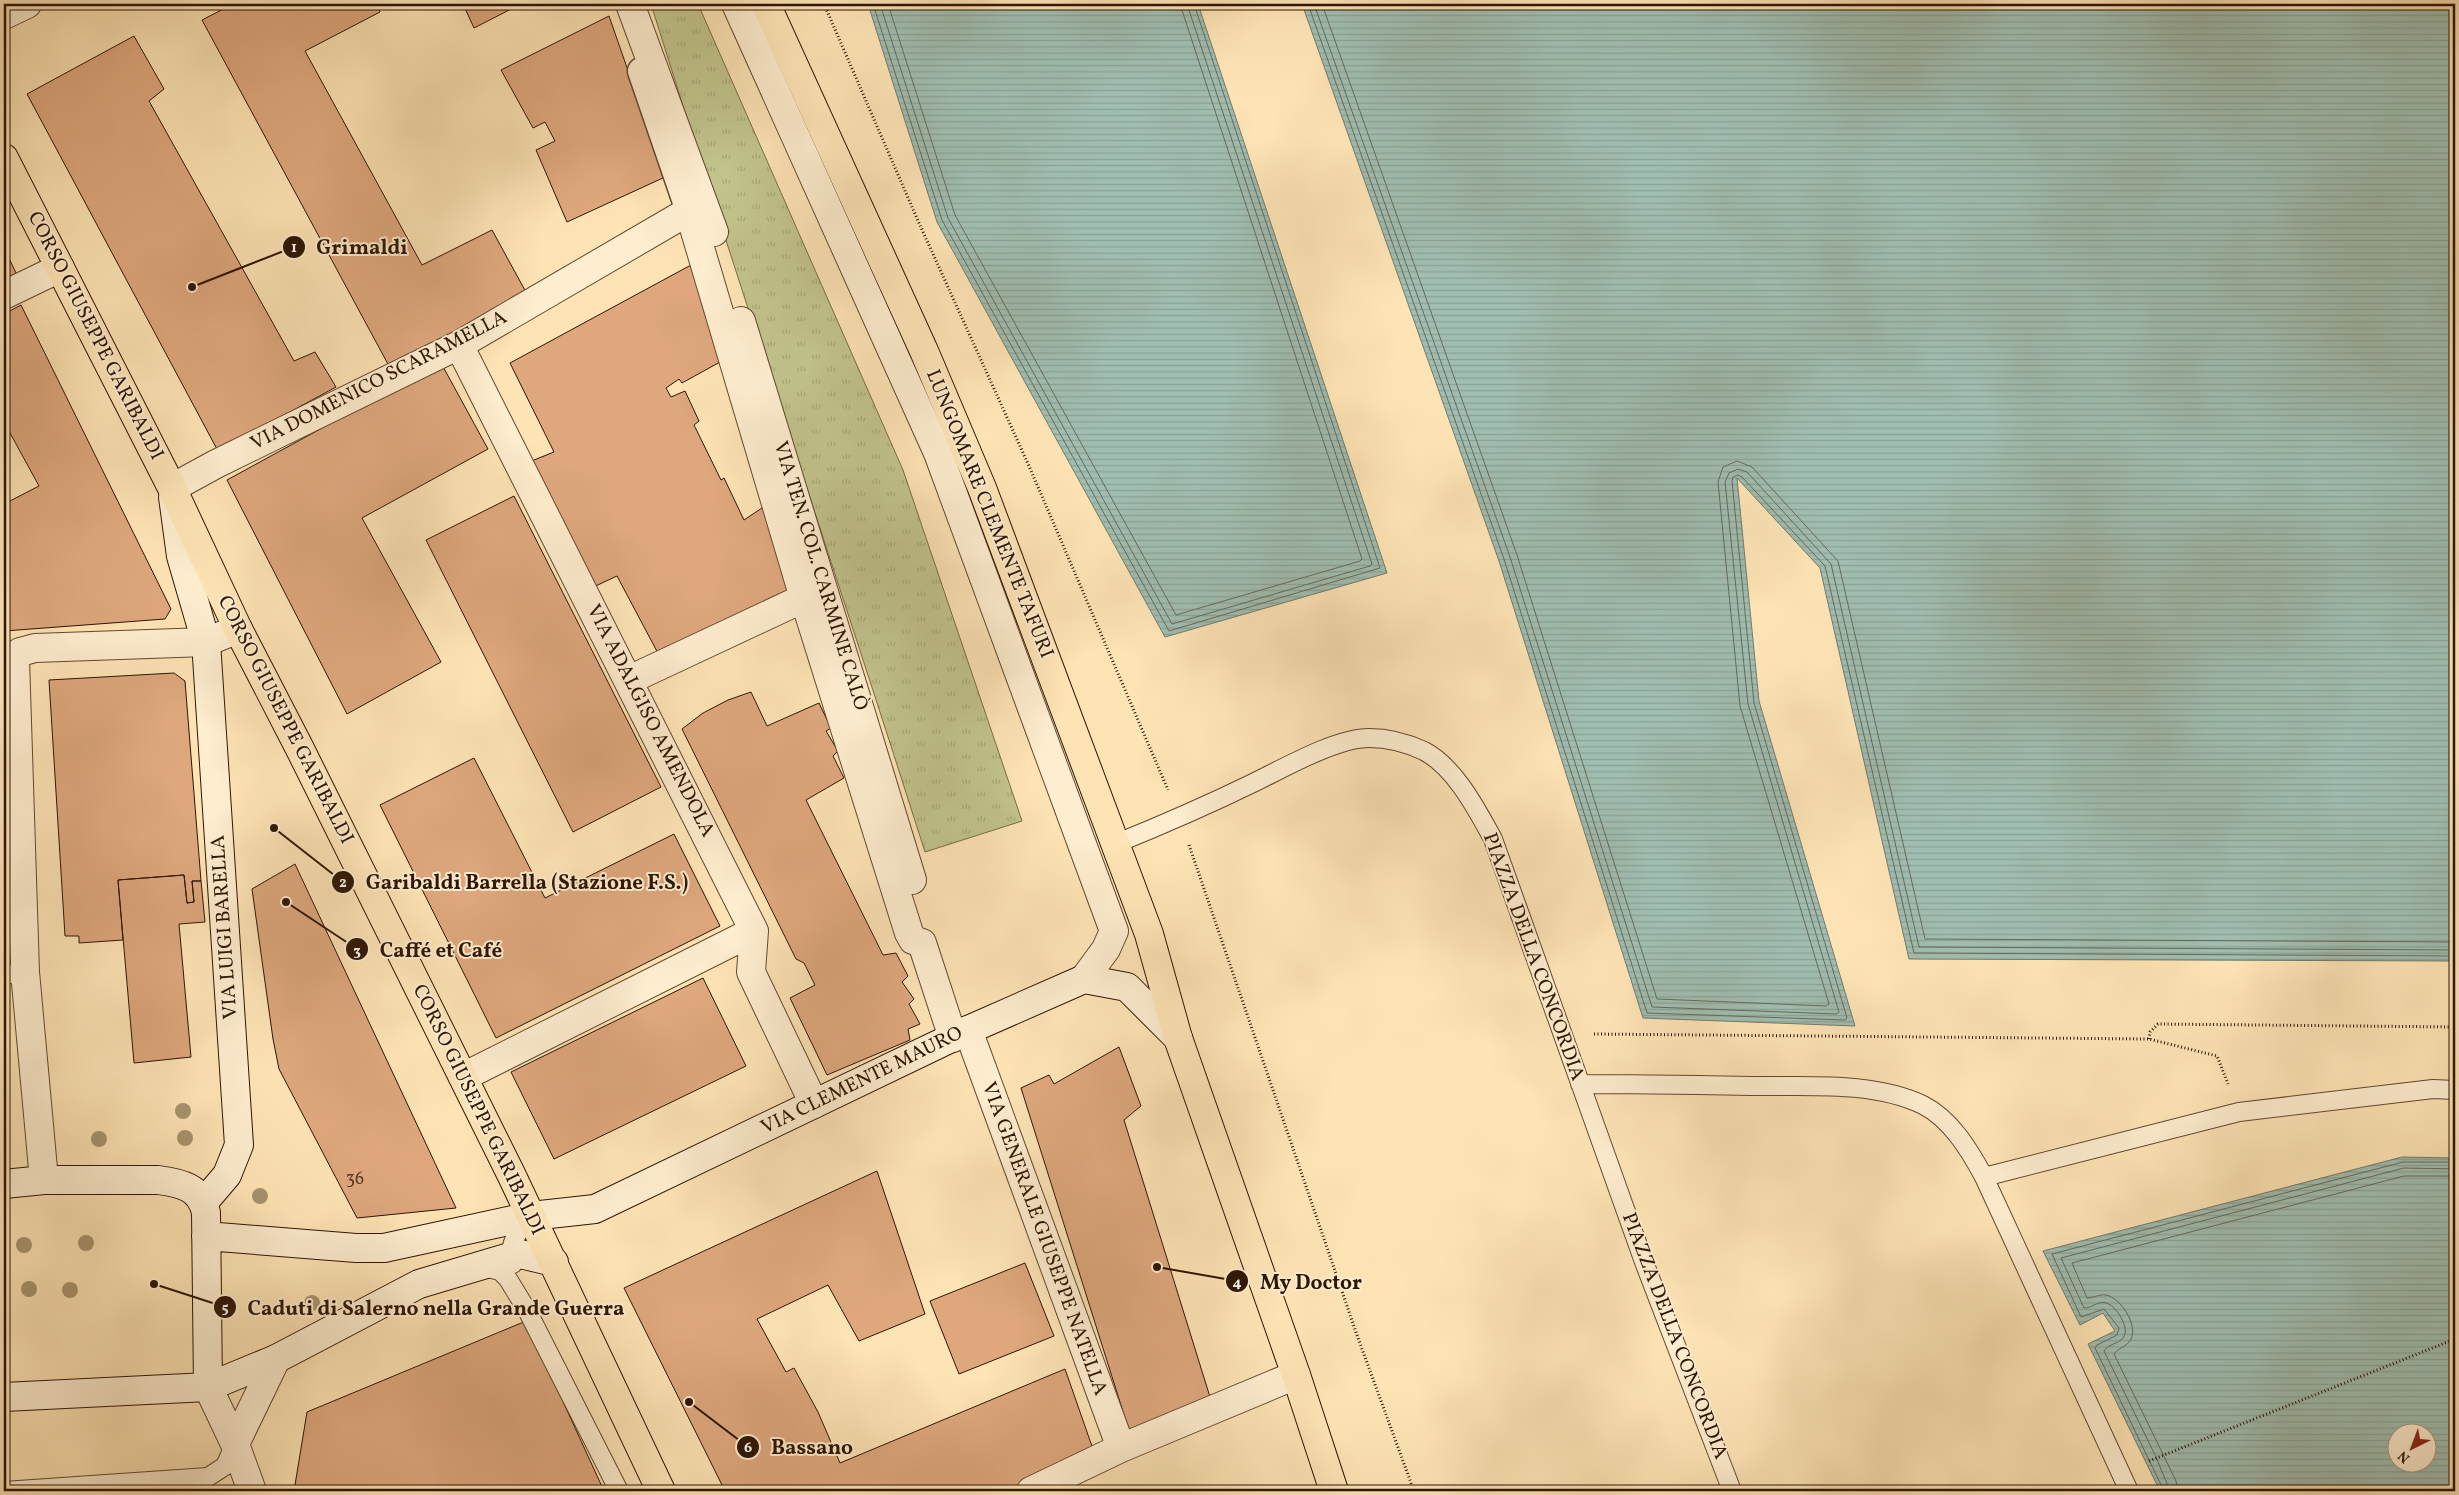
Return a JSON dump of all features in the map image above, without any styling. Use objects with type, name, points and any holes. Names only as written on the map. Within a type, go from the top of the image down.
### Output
[{"type":"main road","name":"LUNGOMARE CLEMENTE TAFURI","points":[[766,4],[924,351],[982,488],[1149,934],[1178,1038]]},
{"type":"main road","name":"CORSO GIUSEPPE GARIBALDI","points":[[4,158],[172,488],[238,629],[299,747],[463,1077],[554,1262],[661,1491]]},
{"type":"main road","points":[[1178,1038],[1296,1375],[1334,1491]]},
{"type":"street","points":[[4,15],[27,4]]},
{"type":"street","points":[[618,4],[698,209]]},
{"type":"street","points":[[630,4],[698,209]]},
{"type":"street","name":"LUNGOMARE CLEMENTE TAFURI","points":[[736,4],[938,453],[1114,931],[1106,948],[1084,979]]},
{"type":"street","name":"VIA DOMENICO SCARAMELLA","points":[[172,488],[216,464],[459,345],[698,209]]},
{"type":"street","name":"VIA TEN. COL. CARMINE CALÒ","points":[[698,209],[804,598],[909,933],[913,940],[922,943],[960,1034]]},
{"type":"street","name":"VIA TEN. COL. CARMINE CALÒ","points":[[698,209],[928,932],[927,937],[922,943]]},
{"type":"street","points":[[4,295],[60,268]]},
{"type":"street","name":"VIA ADALGISO AMENDOLA","points":[[459,345],[754,931]]},
{"type":"street","name":"CORSO GIUSEPPE GARIBALDI","points":[[172,488],[181,556],[206,642]]},
{"type":"street","points":[[629,680],[804,598]]},
{"type":"street","points":[[44,1180],[14,974],[15,659],[20,652],[35,648],[206,642],[238,629]]},
{"type":"street","name":"VIA LUIGI BARELLA","points":[[204,1202],[232,1168],[239,1145],[235,1061],[221,893],[211,686],[206,642]]},
{"type":"street","points":[[463,1077],[754,931]]},
{"type":"street","points":[[754,931],[751,972],[814,1104]]},
{"type":"street","points":[[1084,979],[1128,987],[1178,1038]]},
{"type":"street","name":"VIA CLEMENTE MAURO","points":[[206,1236],[356,1248],[384,1248],[531,1216],[595,1208],[960,1034],[1084,979]]},
{"type":"street","name":"VIA GENERALE GIUSEPPE NATELLA","points":[[960,1034],[1121,1448]]},
{"type":"street","points":[[4,1184],[44,1180],[174,1182],[198,1192],[204,1202],[206,1236],[208,1387],[235,1444],[252,1491]]},
{"type":"street","points":[[4,1397],[208,1387],[276,1359],[420,1284],[520,1254],[554,1262]]},
{"type":"street","points":[[235,1444],[276,1359]]},
{"type":"street","points":[[1031,1491],[1121,1448],[1296,1375]]},
{"type":"lane","name":"PIAZZA DELLA CONCORDIA","points":[[1115,844],[1179,818],[1330,747],[1368,738],[1398,741],[1425,752],[1446,769],[1471,799],[1493,839],[1644,1262],[1732,1491]]},
{"type":"lane","points":[[1580,1084],[1836,1087],[1899,1095],[1925,1106],[1947,1124],[1970,1150],[2129,1491]]},
{"type":"lane","points":[[1984,1177],[2239,1112],[2433,1089],[2455,1090]]},
{"type":"lane","points":[[528,1312],[511,1256],[510,1246],[514,1236],[531,1216]]},
{"type":"lane","points":[[479,1266],[500,1271],[508,1279],[528,1312],[619,1491]]},
{"type":"lane","points":[[4,1491],[208,1477],[226,1466],[235,1444]]},
{"type":"path","points":[[824,4],[919,223],[1029,466],[1179,818],[1358,1338],[1414,1491]]},
{"type":"path","points":[[2149,1040],[2150,1032],[2158,1024],[2455,1027]]},
{"type":"path","points":[[1561,1033],[2149,1040],[2217,1056],[2239,1112]]},
{"type":"path","points":[[2146,1462],[2455,1339]]},
{"type":"green space","points":[[651,4],[698,4],[903,470],[1022,821],[925,852],[718,217]]},
{"type":"water","points":[[868,4],[1198,4],[1387,573],[1165,637],[937,222]]},
{"type":"water","points":[[1302,4],[2455,4],[2455,961],[1909,959],[1820,568],[1737,478],[1759,701],[1855,1026],[1643,1018],[1499,561]]},
{"type":"water","points":[[2402,1157],[2455,1158],[2455,1491],[2160,1491],[2088,1344],[2115,1331],[2103,1313],[2080,1325],[2043,1251]]},
{"type":"building","points":[[233,4],[377,4],[380,12],[305,51],[422,265],[492,230],[527,294],[389,366],[202,20]]},
{"type":"building","points":[[463,4],[521,4],[474,28]]},
{"type":"building","points":[[609,16],[665,177],[567,222],[536,150],[555,141],[545,122],[533,128],[501,70]]},
{"type":"building","points":[[134,36],[164,89],[149,101],[294,361],[315,352],[336,387],[218,451],[27,94]]},
{"type":"building","points":[[4,248],[17,275],[4,282]]},
{"type":"building","points":[[691,265],[729,357],[682,383],[679,379],[666,388],[671,397],[685,391],[699,421],[694,425],[721,480],[724,478],[744,520],[765,506],[800,585],[660,657],[617,576],[587,590],[524,464],[554,452],[510,363]]},
{"type":"building","points":[[21,305],[171,609],[165,619],[4,631],[4,504],[39,486],[4,422],[4,314]]},
{"type":"building","points":[[441,363],[488,449],[362,518],[441,662],[347,714],[227,480]]},
{"type":"building","points":[[514,496],[661,787],[573,832],[426,540]]},
{"type":"building","points":[[174,673],[185,681],[201,881],[192,881],[194,902],[187,903],[184,875],[118,880],[123,940],[79,943],[79,936],[65,936],[49,680]]},
{"type":"building","points":[[751,692],[767,726],[819,703],[831,728],[826,731],[838,751],[833,756],[844,778],[806,800],[883,955],[896,953],[908,976],[902,982],[914,999],[909,1004],[920,1024],[908,1029],[910,1040],[827,1075],[790,998],[815,985],[804,963],[796,959],[682,729],[703,713],[728,700]]},
{"type":"building","points":[[4,740],[11,832],[4,832]]},
{"type":"building","points":[[474,758],[545,898],[674,834],[720,926],[496,1038],[380,805]]},
{"type":"building","points":[[295,864],[456,1208],[357,1218],[279,1069],[252,889]]},
{"type":"building","points":[[184,875],[187,903],[194,902],[192,881],[201,881],[205,922],[179,924],[191,1057],[134,1063],[118,880]]},
{"type":"building","points":[[8,876],[11,956],[4,957],[4,877]]},
{"type":"building","points":[[703,978],[746,1066],[554,1159],[511,1072]]},
{"type":"building","points":[[1119,1047],[1141,1106],[1124,1120],[1210,1397],[1131,1437],[1021,1088],[1049,1075],[1054,1084]]},
{"type":"building","points":[[877,1171],[925,1314],[859,1341],[828,1285],[757,1319],[786,1372],[794,1368],[818,1412],[840,1463],[1065,1369],[1094,1452],[1005,1491],[725,1491],[624,1288]]},
{"type":"building","points":[[1025,1263],[1054,1336],[959,1374],[930,1301]]},
{"type":"building","points":[[526,1321],[604,1491],[294,1491],[307,1412]]},
{"type":"place","name":"Grimaldi","points":[[192,287]]},
{"type":"place","name":"Garibaldi Barrella (Stazione F.S.)","points":[[274,828]]},
{"type":"place","name":"Caffé et Café","points":[[286,902]]},
{"type":"place","name":"My Doctor","points":[[1157,1267]]},
{"type":"place","name":"Caduti di Salerno nella Grande Guerra","points":[[154,1284]]},
{"type":"place","name":"Bassano","points":[[689,1402]]}]
